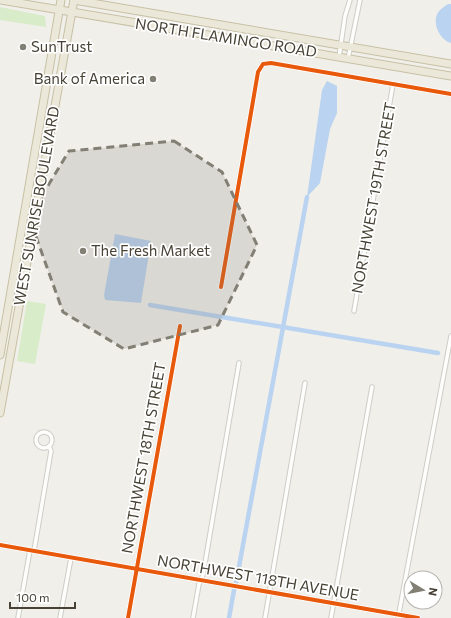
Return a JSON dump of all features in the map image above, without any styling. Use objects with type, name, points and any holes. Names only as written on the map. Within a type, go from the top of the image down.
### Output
[{"type":"highway","name":"NORTH FLAMINGO ROAD","points":[[1,0],[451,76]]},
{"type":"highway","name":"WEST SUNRISE BOULEVARD","points":[[0,355],[61,0]]},
{"type":"highway","name":"NORTH FLAMINGO ROAD","points":[[74,0],[451,64]]},
{"type":"highway","name":"WEST SUNRISE BOULEVARD","points":[[0,413],[74,0]]},
{"type":"street","points":[[339,57],[345,16],[350,0]]},
{"type":"street","points":[[348,59],[360,0]]},
{"type":"street","points":[[221,287],[258,72],[263,64],[271,63],[451,94]]},
{"type":"street","name":"NORTHWEST 19TH STREET","points":[[354,311],[394,84]]},
{"type":"street","name":"NORTHWEST 18TH STREET","points":[[128,618],[180,326]]},
{"type":"street","points":[[399,616],[451,336]]},
{"type":"street","points":[[193,618],[240,363]]},
{"type":"street","points":[[265,618],[268,592],[305,383]]},
{"type":"street","points":[[331,618],[372,387]]},
{"type":"street","points":[[18,618],[51,451],[49,446],[52,438],[44,431],[39,433],[36,440],[37,445],[44,448],[49,446]]},
{"type":"street","name":"NORTHWEST 118TH AVENUE","points":[[0,544],[71,558],[399,616],[418,618]]},
{"type":"street","points":[[60,618],[71,558]]},
{"type":"highlighted area","points":[[174,141],[222,172],[257,245],[218,325],[124,349],[63,312],[29,217],[69,151]]},
{"type":"green space","points":[[0,7],[45,16],[46,27],[0,20]]},
{"type":"green space","points":[[27,301],[46,304],[35,364],[17,361]]},
{"type":"water","points":[[448,4],[451,4],[451,43],[443,38],[437,29],[436,24],[437,14]]},
{"type":"water","points":[[327,81],[337,86],[337,113],[330,129],[320,183],[307,197],[322,90]]},
{"type":"water","points":[[115,234],[151,241],[141,303],[105,300],[104,295]]},
{"type":"waterway","points":[[236,583],[307,197]]},
{"type":"waterway","points":[[150,305],[438,353]]},
{"type":"waterway","points":[[229,618],[234,590]]},
{"type":"cycle path","points":[[221,287],[258,72],[263,64],[271,63],[451,94]]},
{"type":"cycle path","points":[[128,618],[180,326]]},
{"type":"cycle path","points":[[0,545],[418,618]]},
{"type":"place","name":"SunTrust","points":[[23,47]]},
{"type":"place","name":"Bank of America","points":[[153,79]]},
{"type":"place","name":"The Fresh Market","points":[[83,251]]}]
